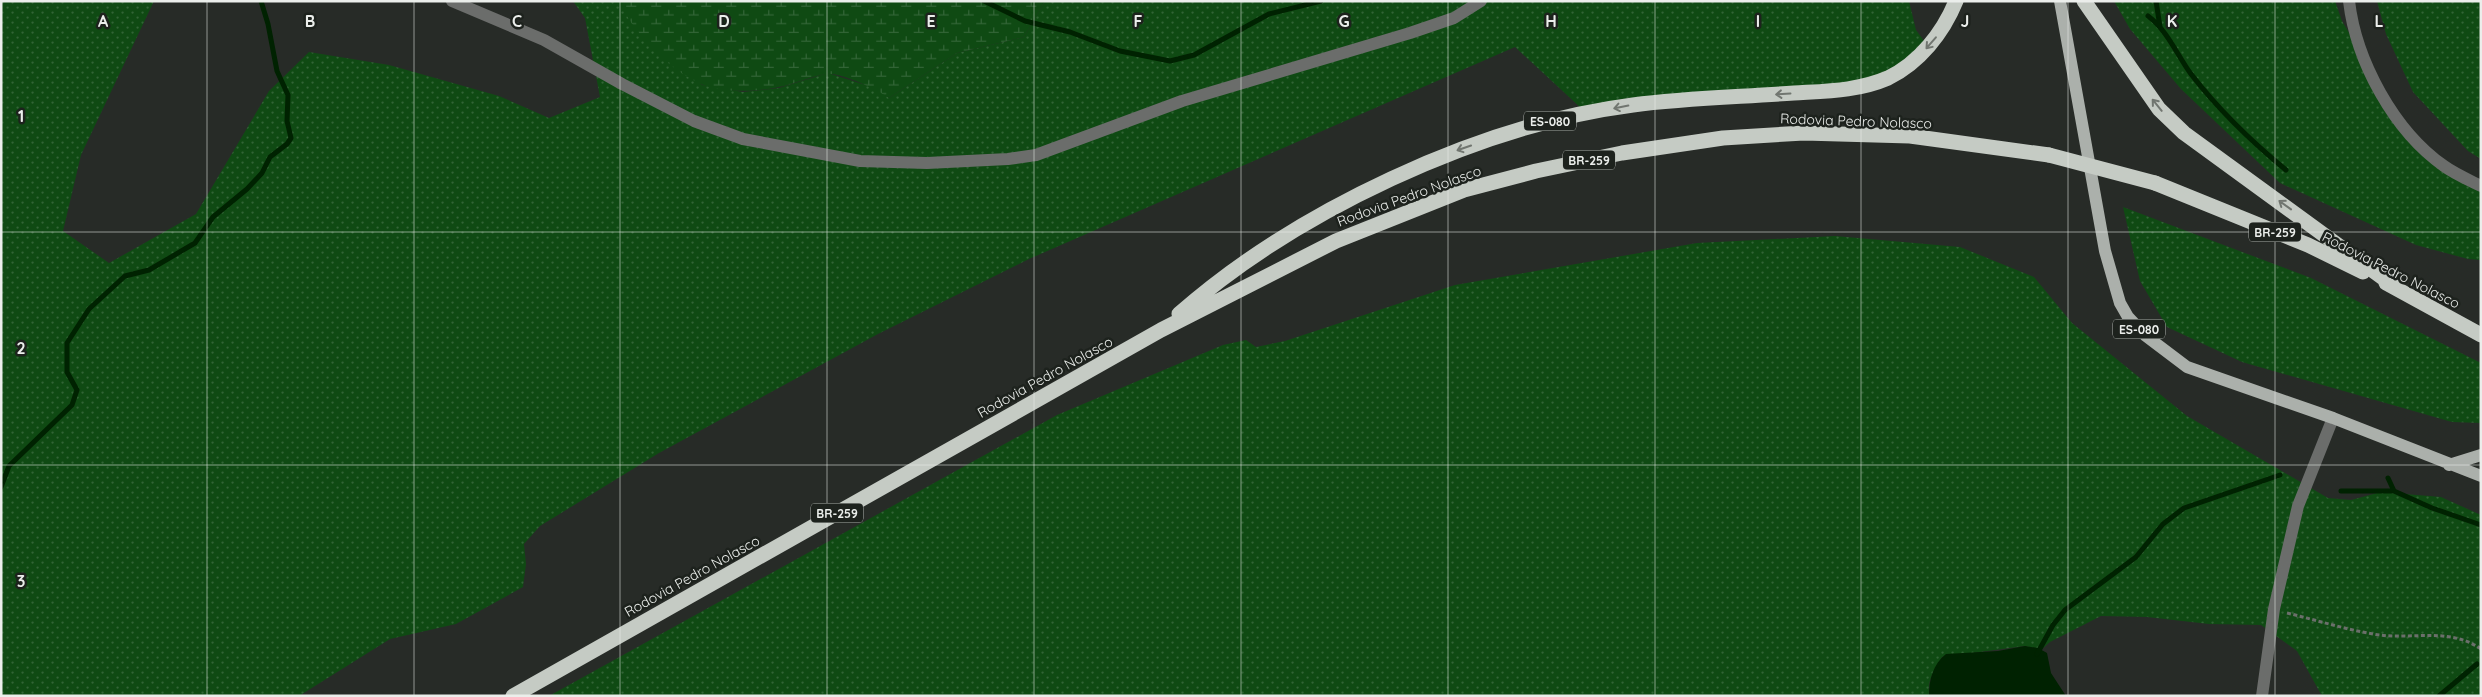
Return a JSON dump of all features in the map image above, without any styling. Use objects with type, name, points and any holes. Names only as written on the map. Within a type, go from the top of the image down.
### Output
[{"type":"highway","name":"ES-080","points":[[1160,330],[1203,292],[1299,228],[1376,187],[1448,154],[1540,123],[1632,105],[1853,89],[1888,77],[1913,61],[1934,40],[1956,1]]},
{"type":"highway","points":[[2084,1],[2159,109],[2184,133],[2394,286]]},
{"type":"highway","name":"Rodovia Pedro Nolasco","points":[[513,696],[1160,330],[1336,241],[1464,190],[1536,171],[1622,153],[1723,138],[1804,133],[1910,136],[2049,155],[2155,183],[2308,246],[2394,286],[2481,336]]},
{"type":"main road","name":"ES-080","points":[[2060,1],[2105,251],[2120,303],[2128,317],[2146,336],[2187,367],[2333,418],[2449,465]]},
{"type":"main road","points":[[2449,465],[2481,455]]},
{"type":"main road","points":[[2449,465],[2481,476]]},
{"type":"street","points":[[452,1],[544,40],[622,84],[694,121],[743,139],[860,162],[927,164],[1008,159],[1036,155],[1182,100],[1410,33],[1454,18],[1482,1]]},
{"type":"street","points":[[2349,1],[2362,51],[2373,81],[2392,109],[2413,138],[2444,166],[2481,186]]},
{"type":"street","points":[[2262,696],[2274,609],[2298,506],[2333,418]]},
{"type":"path","points":[[2274,609],[2373,634],[2452,635],[2470,641],[2481,648]]},
{"type":"green space","points":[[1,1],[154,1],[81,155],[63,231],[109,263],[196,214],[269,91],[309,52],[389,65],[499,96],[549,118],[600,97],[585,18],[573,1],[619,1],[702,85],[743,92],[779,88],[828,73],[878,89],[889,98],[957,53],[1024,37],[1045,1],[1909,1],[1916,30],[1930,49],[1916,59],[1850,86],[1622,99],[1582,109],[1515,47],[1029,259],[878,334],[659,453],[540,526],[524,544],[526,564],[523,587],[456,624],[390,639],[299,696],[1,696]]},
{"type":"green space","points":[[619,1],[1045,1],[1024,37],[957,53],[889,98],[859,82],[833,74],[821,75],[785,86],[761,90],[740,91],[709,87],[688,77],[664,60],[643,38]]},
{"type":"green space","points":[[2114,1],[2335,1],[2342,21],[2404,130],[2481,193],[2481,260],[2468,259],[2416,245],[2280,183],[2181,89],[2130,29]]},
{"type":"green space","points":[[2377,1],[2481,1],[2481,159],[2468,151],[2413,92],[2386,34]]},
{"type":"green space","points":[[2123,207],[2311,278],[2481,363],[2481,423],[2452,422],[2242,362],[2167,327],[2140,281]]},
{"type":"green space","points":[[1835,236],[1960,247],[2034,277],[2072,323],[2187,416],[2328,498],[2351,500],[2381,492],[2441,497],[2481,515],[2481,696],[2322,696],[2297,651],[2261,625],[2209,624],[2147,617],[2101,616],[2050,642],[2041,650],[2025,646],[1942,657],[1932,675],[1929,696],[549,696],[1057,415],[1223,345],[1246,340],[1256,347],[1285,341],[1455,285],[1697,243]]},
{"type":"shaded area","points":[[2025,646],[2038,648],[2047,653],[2051,673],[2066,696],[1929,696],[1935,667],[1946,654],[1998,651]]},
{"type":"waterway","points":[[1,487],[9,466],[72,405],[77,390],[67,372],[67,343],[89,309],[125,276],[149,270],[195,243],[213,217],[247,189],[262,173],[270,157],[287,144],[291,138],[287,121],[288,95],[277,71],[268,24],[261,1]]},
{"type":"waterway","points":[[984,1],[1025,21],[1070,32],[1120,51],[1170,61],[1194,55],[1269,14],[1321,1]]},
{"type":"waterway","points":[[2156,1],[2160,27]]},
{"type":"waterway","points":[[2148,16],[2161,29],[2191,74],[2212,100],[2248,137],[2286,170]]},
{"type":"waterway","points":[[2037,654],[2053,625],[2065,610],[2136,557],[2163,524],[2184,508],[2280,475]]},
{"type":"waterway","points":[[2388,478],[2394,491]]},
{"type":"waterway","points":[[2341,491],[2394,491],[2432,508],[2481,525]]},
{"type":"waterway","points":[[2439,696],[2477,664]]}]
